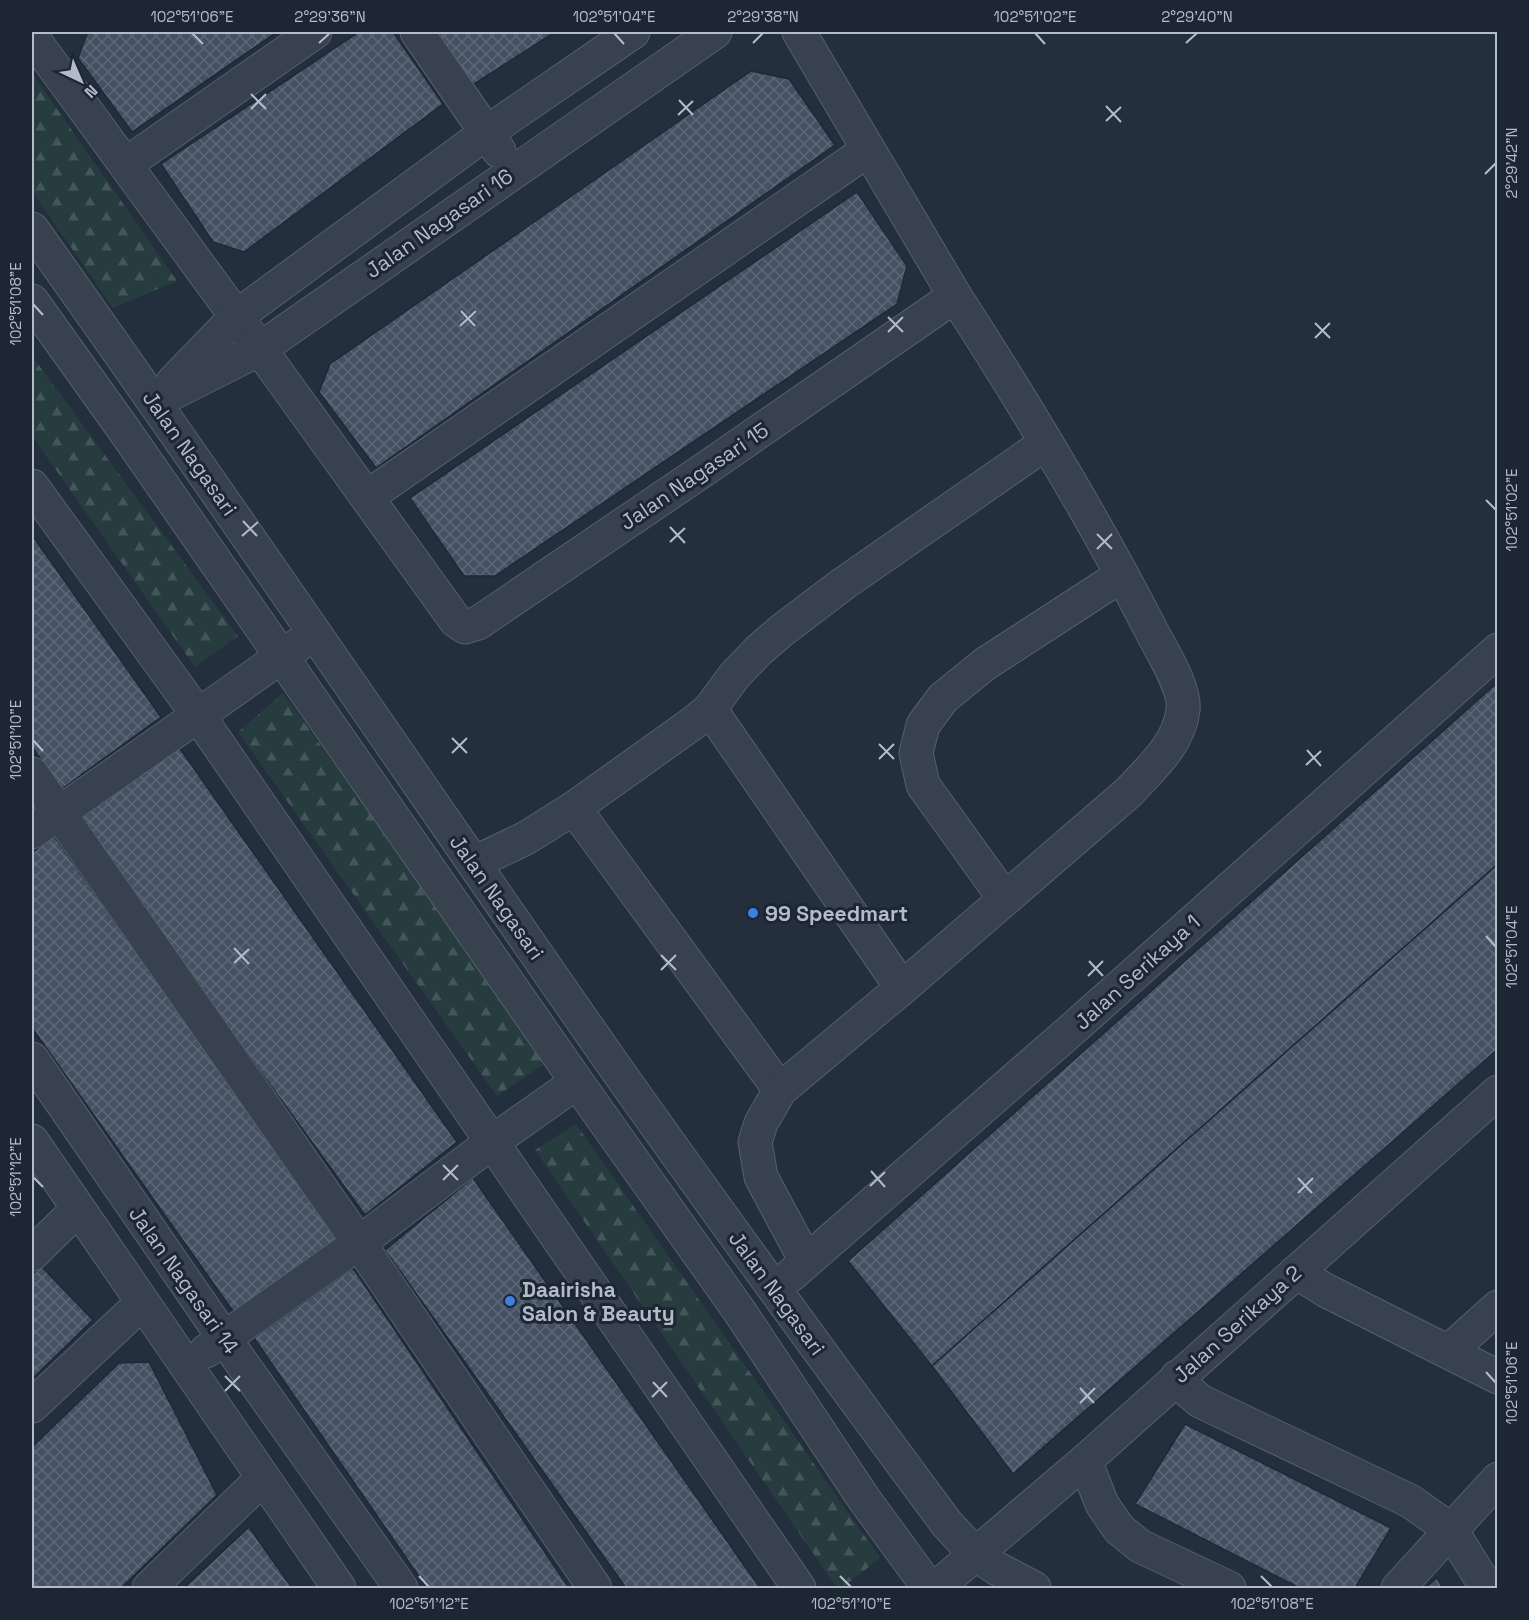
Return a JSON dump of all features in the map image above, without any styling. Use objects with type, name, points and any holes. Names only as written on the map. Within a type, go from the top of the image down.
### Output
[{"type":"street","points":[[126,164],[315,32]]},
{"type":"street","points":[[417,32],[513,172]]},
{"type":"street","points":[[122,426],[155,402],[236,317],[486,133],[633,32]]},
{"type":"street","name":"Jalan Nagasari 16","points":[[155,402],[260,348],[715,32]]},
{"type":"street","points":[[800,32],[868,150],[1046,443],[1122,574],[1179,685],[1184,708],[1177,734],[1162,756],[1130,792],[780,1090],[761,1123],[755,1142],[761,1177],[806,1261]]},
{"type":"street","name":"Jalan Nagasari 15","points":[[32,37],[456,621],[465,627],[478,623],[712,465],[955,296]]},
{"type":"street","points":[[367,497],[868,150]]},
{"type":"street","name":"Jalan Nagasari","points":[[32,229],[155,402],[611,1061],[774,1290],[947,1524],[975,1554],[1034,1588]]},
{"type":"street","name":"Jalan Nagasari","points":[[32,301],[122,426],[577,1082],[740,1312],[864,1499],[929,1588]]},
{"type":"street","points":[[474,863],[526,838],[574,808],[693,723],[710,709],[758,651],[781,631],[843,584],[1046,443]]},
{"type":"street","points":[[32,486],[198,715],[799,1588]]},
{"type":"street","points":[[1005,899],[923,785],[916,753],[923,726],[943,698],[985,664],[1122,574]]},
{"type":"street","points":[[32,832],[315,634]]},
{"type":"street","name":"Jalan Serikaya 1","points":[[740,1312],[774,1290],[1095,1010],[1497,650]]},
{"type":"street","points":[[710,709],[902,988]]},
{"type":"street","points":[[32,774],[359,1243],[595,1588]]},
{"type":"street","points":[[574,808],[780,1090]]},
{"type":"street","name":"Jalan Nagasari 14","points":[[32,1059],[224,1338],[401,1588]]},
{"type":"street","points":[[185,1365],[359,1243],[492,1142],[577,1082]]},
{"type":"street","name":"Jalan Serikaya 2","points":[[936,1588],[1085,1461],[1497,1092]]},
{"type":"street","points":[[32,1141],[339,1588]]},
{"type":"street","points":[[32,1254],[78,1209]]},
{"type":"street","points":[[1296,1272],[1325,1290],[1497,1377]]},
{"type":"street","points":[[32,1406],[142,1303]]},
{"type":"street","points":[[1449,1351],[1497,1307]]},
{"type":"street","points":[[1177,1377],[1185,1388],[1200,1401],[1410,1501],[1451,1530],[1487,1588]]},
{"type":"street","points":[[1085,1461],[1102,1504],[1119,1529],[1140,1546],[1229,1588]]},
{"type":"street","points":[[149,1588],[263,1478]]},
{"type":"street","points":[[1398,1588],[1497,1479]]},
{"type":"green space","points":[[32,73],[177,281],[113,308],[32,191]]},
{"type":"green space","points":[[32,356],[238,636],[195,667],[32,436]]},
{"type":"green space","points":[[283,693],[549,1061],[497,1096],[238,732]]},
{"type":"green space","points":[[576,1124],[880,1558],[842,1588],[837,1588],[535,1150]]},
{"type":"building","points":[[92,32],[277,32],[132,132],[78,58],[87,34]]},
{"type":"building","points":[[359,32],[393,32],[443,104],[244,252],[213,242],[161,164]]},
{"type":"building","points":[[435,32],[555,32],[471,86]]},
{"type":"building","points":[[751,71],[789,79],[835,145],[376,468],[319,392],[330,364]]},
{"type":"building","points":[[857,192],[907,266],[897,304],[495,576],[464,576],[410,498]]},
{"type":"building","points":[[32,535],[161,717],[62,789],[32,747]]},
{"type":"building","points":[[1498,682],[1498,864],[932,1366],[848,1261]]},
{"type":"building","points":[[176,743],[457,1142],[365,1215],[77,820]]},
{"type":"building","points":[[54,836],[338,1237],[235,1314],[32,1028],[32,853]]},
{"type":"building","points":[[1498,864],[1498,1049],[1013,1474],[932,1366]]},
{"type":"building","points":[[473,1178],[760,1588],[626,1588],[385,1250]]},
{"type":"building","points":[[41,1266],[93,1320],[32,1379],[32,1275]]},
{"type":"building","points":[[353,1268],[569,1588],[427,1588],[254,1338]]},
{"type":"building","points":[[149,1362],[217,1495],[121,1588],[32,1588],[32,1447],[119,1363]]},
{"type":"building","points":[[1185,1424],[1391,1528],[1355,1588],[1300,1588],[1135,1504]]},
{"type":"building","points":[[249,1527],[292,1588],[184,1588]]},
{"type":"building","points":[[1437,1578],[1443,1588],[1425,1588]]},
{"type":"place","name":"99 Speedmart","points":[[753,913]]},
{"type":"place","name":"Daairisha Salon & Beauty","points":[[510,1301]]}]
